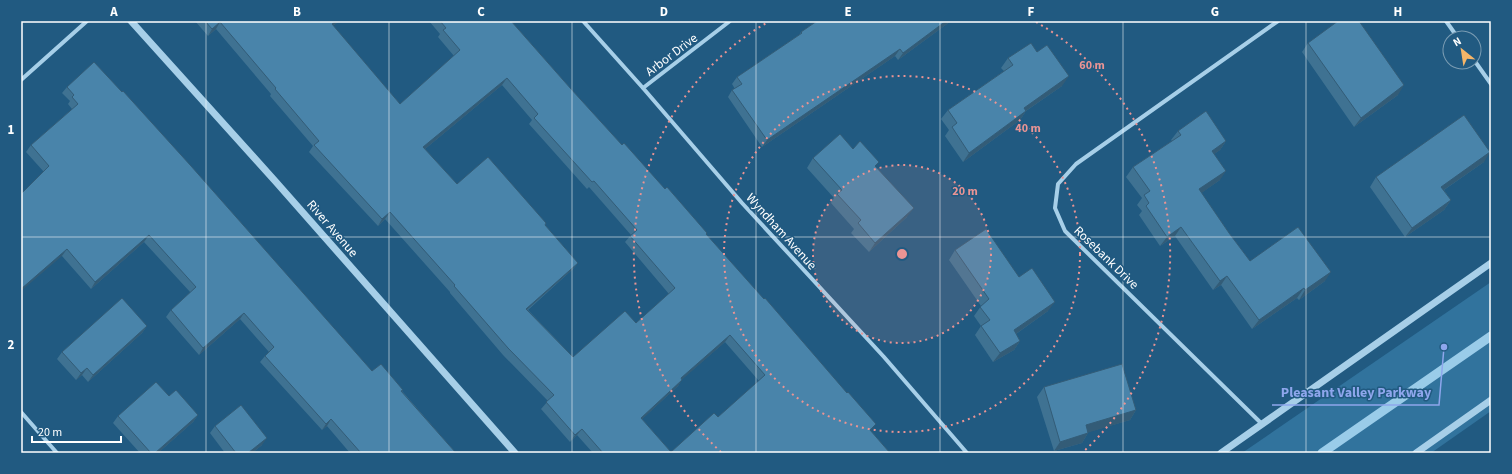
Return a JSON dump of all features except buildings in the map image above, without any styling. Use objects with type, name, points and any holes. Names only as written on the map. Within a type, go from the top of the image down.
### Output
[{"type":"street","points":[[21,80],[87,21]]},
{"type":"street","name":"River Avenue","points":[[131,21],[276,182],[515,453]]},
{"type":"street","name":"Wyndham Avenue","points":[[583,21],[742,203],[884,357],[967,453]]},
{"type":"street","name":"Arbor Drive","points":[[643,88],[730,21]]},
{"type":"street","name":"Rosebank Drive","points":[[1262,424],[1066,231],[1055,208],[1058,184],[1076,164],[1278,21]]},
{"type":"street","points":[[1446,21],[1452,30]]},
{"type":"street","points":[[1481,70],[1491,84]]},
{"type":"street","points":[[1221,453],[1491,263]]},
{"type":"street","points":[[1416,453],[1491,400]]},
{"type":"street","points":[[21,412],[58,453]]},
{"type":"shaded area","points":[[1491,282],[1491,411],[1431,453],[1242,453]]},
{"type":"waterway","points":[[1322,453],[1491,336]]},
{"type":"place","name":"Pleasant Valley Parkway","points":[[1444,347]]}]
